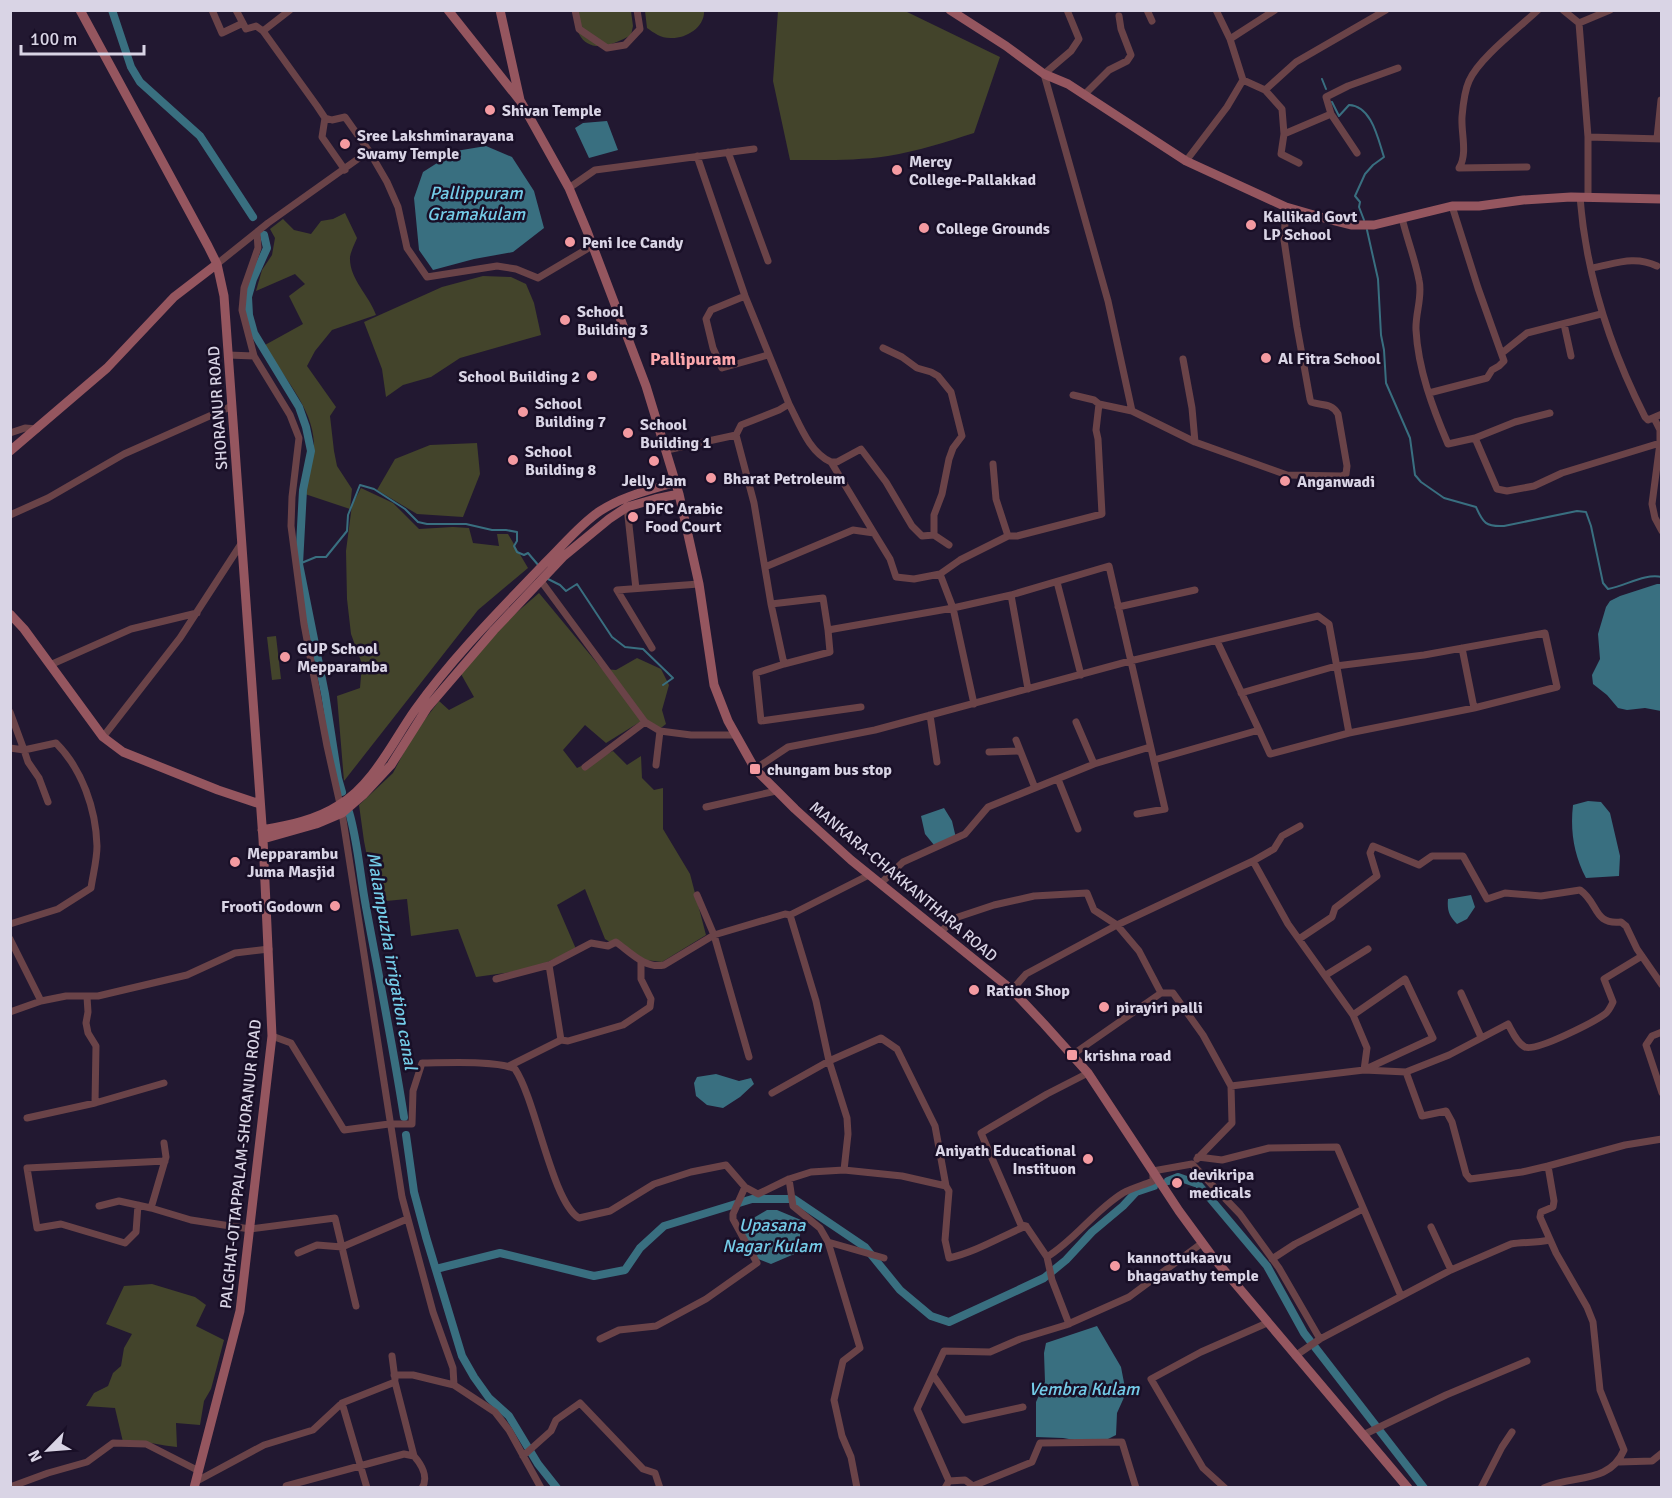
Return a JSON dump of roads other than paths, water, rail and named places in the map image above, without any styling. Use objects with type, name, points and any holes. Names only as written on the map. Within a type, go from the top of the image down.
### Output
[{"type":"main road","name":"SHORANUR ROAD","points":[[80,10],[217,264],[224,296],[262,835]]},
{"type":"main road","points":[[448,10],[521,102]]},
{"type":"main road","points":[[500,10],[521,102]]},
{"type":"main road","points":[[950,10],[1044,74],[1068,84],[1186,161],[1286,207],[1351,225],[1374,225],[1452,206],[1479,206],[1523,200],[1584,197],[1662,199]]},
{"type":"main road","name":"MANKARA-CHAKKANTHARA ROAD","points":[[521,102],[569,188],[646,386],[679,494],[699,584],[714,685],[728,721],[755,769],[776,791],[869,875],[1012,990],[1072,1055],[1088,1073],[1202,1243],[1408,1488]]},
{"type":"main road","points":[[10,451],[107,368],[174,297],[217,264]]},
{"type":"main road","points":[[341,809],[381,765],[397,736],[436,682],[497,613],[566,542],[607,507],[624,498],[676,482]]},
{"type":"main road","points":[[262,835],[285,834],[316,824],[364,794],[391,765],[427,708],[494,630],[564,556],[627,507],[679,494]]},
{"type":"main road","points":[[10,614],[24,629],[104,737],[123,752],[218,790],[260,804]]},
{"type":"main road","name":"PALGHAT-OTTAPPALAM-SHORANUR ROAD","points":[[197,1480],[240,1311],[272,1036],[262,835]]},
{"type":"street","points":[[212,10],[222,33],[243,23]]},
{"type":"street","points":[[236,10],[246,29],[256,26],[263,31],[325,118],[332,120],[345,117],[387,182],[398,207],[406,248],[427,277],[496,266],[516,269],[538,278],[592,246]]},
{"type":"street","points":[[263,31],[290,10]]},
{"type":"street","points":[[575,10],[579,29],[607,48],[625,45],[640,29],[637,10]]},
{"type":"street","points":[[1067,10],[1079,39],[1071,51],[1044,74],[1108,301],[1132,411]]},
{"type":"street","points":[[1147,10],[1152,21]]},
{"type":"street","points":[[1216,10],[1230,39],[1244,80],[1265,90],[1282,109],[1284,134],[1281,154],[1299,163]]},
{"type":"street","points":[[1230,39],[1275,10]]},
{"type":"street","points":[[1265,90],[1296,62],[1386,10]]},
{"type":"street","points":[[1527,167],[1459,168],[1464,153],[1461,129],[1468,82],[1477,67],[1538,10]]},
{"type":"street","points":[[1563,10],[1579,23],[1588,136],[1584,197],[1591,268],[1601,314],[1636,398],[1648,420],[1658,416],[1660,443],[1652,504],[1655,518],[1661,529]]},
{"type":"street","points":[[1579,23],[1610,10]]},
{"type":"street","points":[[1084,94],[1109,70],[1127,61],[1131,55],[1119,16]]},
{"type":"street","points":[[1357,153],[1331,114],[1326,97],[1348,86],[1398,68]]},
{"type":"street","points":[[1186,161],[1227,107],[1244,80]]},
{"type":"street","points":[[1588,136],[1660,138],[1661,100]]},
{"type":"street","points":[[1284,134],[1331,114]]},
{"type":"street","points":[[325,118],[322,137],[345,170]]},
{"type":"street","points":[[569,188],[595,170],[754,148]]},
{"type":"street","points":[[217,264],[268,223],[369,151]]},
{"type":"street","points":[[728,152],[768,261]]},
{"type":"street","points":[[697,156],[745,296],[789,404],[808,441],[822,458],[831,462],[837,462],[861,449],[886,482],[912,526],[922,537],[934,535],[949,545]]},
{"type":"street","points":[[1429,393],[1487,378],[1492,370],[1504,361],[1452,206]]},
{"type":"street","points":[[1073,395],[1132,411],[1195,442],[1287,475],[1342,476],[1346,474],[1347,466],[1338,414],[1335,409],[1323,403],[1315,404],[1310,399],[1284,240],[1286,207]]},
{"type":"street","points":[[1402,218],[1420,281],[1415,327],[1423,373],[1448,444],[1474,438],[1515,422],[1550,413]]},
{"type":"street","points":[[256,233],[258,248],[244,288],[242,309],[254,356],[290,414],[299,438],[291,526],[304,624],[341,809],[380,1047],[389,1124],[407,1219],[433,1312],[453,1368],[454,1385]]},
{"type":"street","points":[[1591,268],[1634,260],[1645,260],[1657,266]]},
{"type":"street","points":[[745,296],[711,310],[706,319],[712,348],[722,368],[768,355]]},
{"type":"street","points":[[1502,353],[1527,333],[1601,314]]},
{"type":"street","points":[[1564,324],[1571,356]]},
{"type":"street","points":[[883,348],[902,357],[917,369],[938,376],[951,392],[962,436],[953,448],[949,459],[942,494],[934,515],[934,535]]},
{"type":"street","points":[[228,355],[254,356]]},
{"type":"street","points":[[1183,359],[1192,408],[1195,442]]},
{"type":"street","points":[[784,664],[754,503],[736,435],[741,425],[789,404]]},
{"type":"street","points":[[831,462],[890,559],[896,577],[914,579],[940,574],[960,560],[1008,536],[1017,536],[1102,514],[1096,430],[1100,404]]},
{"type":"street","points":[[10,515],[48,498],[124,454],[232,406]]},
{"type":"street","points":[[10,434],[25,428],[37,429]]},
{"type":"street","points":[[667,450],[736,435]]},
{"type":"street","points":[[1474,438],[1497,489],[1507,490],[1534,486],[1562,474],[1660,443]]},
{"type":"street","points":[[993,465],[996,499],[1008,536]]},
{"type":"street","points":[[627,507],[636,589]]},
{"type":"street","points":[[765,567],[853,530],[874,533]]},
{"type":"street","points":[[104,737],[180,638],[242,543]]},
{"type":"street","points":[[828,630],[953,608],[1011,595],[1109,566],[1165,809],[1137,814]]},
{"type":"street","points":[[940,574],[953,608],[974,704]]},
{"type":"street","points":[[541,580],[645,722],[660,731],[691,735],[736,735]]},
{"type":"street","points":[[1057,582],[1081,675]]},
{"type":"street","points":[[652,648],[617,590],[699,584]]},
{"type":"street","points":[[1118,608],[1195,590]]},
{"type":"street","points":[[1011,595],[1028,689]]},
{"type":"street","points":[[771,604],[823,598],[830,652],[756,673],[761,721],[861,707]]},
{"type":"street","points":[[50,665],[131,629],[196,612]]},
{"type":"street","points":[[755,769],[788,747],[875,730],[1130,661],[1318,616],[1329,624],[1349,734]]},
{"type":"street","points":[[1217,641],[1241,693],[1270,754],[1557,687],[1545,633],[1425,655],[1336,666],[1241,693]]},
{"type":"street","points":[[1462,648],[1474,708]]},
{"type":"street","points":[[10,712],[28,762],[39,778],[48,802]]},
{"type":"street","points":[[930,715],[937,762]]},
{"type":"street","points":[[585,767],[645,722]]},
{"type":"street","points":[[1076,722],[1094,765]]},
{"type":"street","points":[[1154,760],[1259,730]]},
{"type":"street","points":[[656,765],[660,731]]},
{"type":"street","points":[[1016,740],[1035,788]]},
{"type":"street","points":[[10,748],[24,750],[56,743],[66,753],[84,786],[93,812],[97,847],[92,888],[58,909],[10,924]]},
{"type":"street","points":[[880,884],[903,862],[965,834],[988,807],[1094,765],[1150,747]]},
{"type":"street","points":[[989,752],[1020,751]]},
{"type":"street","points":[[1058,779],[1078,829]]},
{"type":"street","points":[[706,807],[776,791]]},
{"type":"street","points":[[1012,990],[1026,974],[1117,925],[1253,861],[1274,849],[1282,836],[1300,826]]},
{"type":"street","points":[[1299,939],[1332,916],[1335,908],[1377,876],[1370,853],[1373,846],[1419,865],[1432,855],[1463,856],[1487,899],[1505,893],[1541,896],[1580,890],[1605,921],[1621,922],[1626,926],[1642,956],[1662,985]]},
{"type":"street","points":[[1253,861],[1288,924],[1353,1015],[1367,1048],[1364,1070]]},
{"type":"street","points":[[496,979],[549,964],[591,943],[608,946],[616,942],[641,961],[655,966],[664,965],[714,935],[785,914],[790,915],[869,875]]},
{"type":"street","points":[[940,932],[958,917],[994,905],[1034,896],[1087,893],[1094,910],[1117,925],[1139,951],[1161,993]]},
{"type":"street","points":[[697,895],[714,935],[748,1057]]},
{"type":"street","points":[[790,915],[816,1001],[829,1061],[847,1118],[848,1134],[844,1170]]},
{"type":"street","points":[[11,938],[41,1001]]},
{"type":"street","points":[[10,1012],[41,1001],[66,996],[98,996],[187,975],[236,953],[269,949]]},
{"type":"street","points":[[1326,975],[1368,949]]},
{"type":"street","points":[[1231,1086],[1364,1070],[1406,1072],[1449,1055],[1508,1024],[1521,1044],[1533,1048],[1550,1042],[1607,1013],[1613,1002],[1604,979],[1642,956]]},
{"type":"street","points":[[272,1036],[291,1043],[344,1131],[389,1124],[412,1124],[413,1091],[422,1063],[509,1066],[561,1040],[568,1041],[622,1025],[650,1006],[651,999],[641,979],[641,961]]},
{"type":"street","points":[[549,964],[561,1040]]},
{"type":"street","points":[[1353,1015],[1405,980],[1433,1038],[1364,1070]]},
{"type":"street","points":[[1047,1257],[1058,1250],[1096,1213],[1124,1192],[1154,1181],[1153,1171],[1192,1164],[1232,1123],[1231,1086],[1203,1035],[1173,993],[1161,993],[1072,1055]]},
{"type":"street","points":[[1461,993],[1481,1037]]},
{"type":"street","points":[[87,997],[86,1023],[88,1033],[96,1046],[95,1103]]},
{"type":"street","points":[[1662,1032],[1652,1036],[1646,1045],[1662,1094]]},
{"type":"street","points":[[772,1093],[829,1061],[881,1038],[897,1049],[935,1126],[946,1186],[949,1191],[945,1240],[949,1258],[967,1254],[1026,1226]]},
{"type":"street","points":[[509,1066],[518,1075],[559,1187],[573,1214],[579,1218],[610,1211],[654,1184],[691,1172],[726,1166],[745,1187],[758,1194],[789,1179],[811,1172],[844,1170],[902,1176],[946,1186]]},
{"type":"street","points":[[1406,1072],[1422,1116],[1446,1111],[1452,1122],[1466,1174],[1470,1179],[1522,1172],[1625,1145],[1662,1139]]},
{"type":"street","points":[[1069,1324],[1052,1280],[1047,1257],[1026,1226],[1022,1226],[981,1133],[1088,1073]]},
{"type":"street","points":[[27,1118],[95,1103],[164,1083]]},
{"type":"street","points":[[151,1208],[166,1157],[164,1143]]},
{"type":"street","points":[[1198,1157],[1222,1160],[1269,1148],[1337,1148],[1401,1296]]},
{"type":"street","points":[[138,1205],[136,1232],[125,1243],[61,1224],[37,1228],[27,1168],[165,1161]]},
{"type":"street","points":[[1192,1164],[1240,1214],[1272,1259],[1318,1340]]},
{"type":"street","points":[[1544,1488],[1584,1479],[1609,1470],[1619,1462],[1624,1450],[1600,1390],[1593,1322],[1540,1217],[1541,1212],[1553,1207],[1554,1201],[1548,1166]]},
{"type":"street","points":[[789,1179],[793,1206],[820,1228],[828,1242],[860,1348],[843,1361],[834,1400],[857,1488]]},
{"type":"street","points":[[600,1339],[619,1330],[656,1326],[706,1299],[757,1263],[733,1219],[745,1187]]},
{"type":"street","points":[[99,1206],[119,1201],[191,1220],[250,1229],[335,1218],[356,1306]]},
{"type":"street","points":[[1272,1259],[1295,1244],[1363,1209]]},
{"type":"street","points":[[298,1253],[317,1245],[342,1247],[407,1219]]},
{"type":"street","points":[[1431,1227],[1450,1270]]},
{"type":"street","points":[[1295,1356],[1318,1340],[1450,1270],[1511,1244],[1550,1240]]},
{"type":"street","points":[[828,1242],[884,1258]]},
{"type":"street","points":[[1136,1488],[1122,1442],[1040,1443],[1032,1462],[973,1485],[965,1480],[947,1484],[917,1409],[944,1352],[990,1352],[1020,1339],[1069,1324],[1129,1297],[1202,1243]]},
{"type":"street","points":[[1225,1488],[1203,1468],[1151,1379],[1201,1352],[1267,1323]]},
{"type":"street","points":[[392,1356],[414,1456],[423,1471],[425,1484],[422,1488]]},
{"type":"street","points":[[1363,1435],[1446,1395],[1527,1361]]},
{"type":"street","points":[[933,1374],[964,1420],[1023,1407]]},
{"type":"street","points":[[10,1487],[87,1462],[113,1443],[146,1444],[197,1480],[264,1445],[314,1430],[342,1403],[395,1378],[413,1375],[454,1385],[495,1412],[509,1430],[542,1488]]},
{"type":"street","points":[[342,1403],[367,1488]]},
{"type":"street","points":[[523,1456],[550,1431],[556,1420],[580,1403],[643,1470],[655,1473],[660,1488]]},
{"type":"street","points":[[1481,1488],[1512,1432]]},
{"type":"street","points":[[1619,1462],[1652,1461],[1662,1453]]},
{"type":"street","points":[[286,1488],[286,1486],[404,1454],[414,1456]]},
{"type":"street","points":[[1584,1479],[1587,1488]]},
{"type":"water","points":[[607,121],[618,150],[589,158],[575,128],[583,123]]},
{"type":"water","name":"Pallippuram Gramakulam","points":[[486,146],[512,157],[534,191],[544,228],[513,252],[433,270],[419,250],[414,198],[423,172],[456,151]]},
{"type":"water","points":[[1662,584],[1661,711],[1645,708],[1627,710],[1618,708],[1593,684],[1592,675],[1600,659],[1598,634],[1606,607],[1610,601],[1620,596]]},
{"type":"water","points":[[1588,801],[1601,802],[1610,813],[1620,856],[1619,876],[1586,878],[1578,861],[1572,824],[1573,805]]},
{"type":"water","points":[[944,808],[952,821],[956,838],[934,845],[925,834],[921,816]]},
{"type":"water","points":[[1471,895],[1475,907],[1467,919],[1457,924],[1449,913],[1448,899]]},
{"type":"water","points":[[716,1074],[739,1081],[751,1078],[754,1084],[723,1108],[707,1105],[696,1096],[694,1083],[697,1077]]},
{"type":"water","name":"Upasana Nagar Kulam","points":[[767,1210],[777,1210],[801,1220],[799,1252],[771,1264],[758,1259],[740,1226]]},
{"type":"water","name":"Vembra Kulam","points":[[1097,1326],[1121,1367],[1126,1393],[1117,1413],[1116,1435],[1098,1444],[1063,1438],[1036,1437],[1036,1402],[1045,1382],[1046,1343]]},
{"type":"waterway","name":"Malampuzha irrigation canal","points":[[112,10],[131,67],[140,82],[200,136],[253,217]]},
{"type":"waterway","points":[[1322,79],[1326,89]]},
{"type":"waterway","points":[[1332,102],[1339,116],[1349,105],[1357,107],[1369,117],[1384,157],[1365,174],[1355,196],[1360,202],[1359,207],[1364,220]]},
{"type":"waterway","points":[[1367,230],[1378,279],[1386,383],[1410,438],[1415,475],[1444,498],[1476,507],[1483,520],[1493,526],[1504,526],[1577,511],[1586,512],[1603,583],[1608,589],[1642,578],[1662,577]]},
{"type":"waterway","name":"Malampuzha irrigation canal","points":[[264,235],[267,248],[253,279],[248,297],[249,315],[254,333],[299,407],[311,451],[303,490],[299,564],[342,792]]},
{"type":"waterway","points":[[299,564],[316,557],[326,557],[347,531],[348,515],[360,485],[374,489],[405,509],[418,522],[466,524],[492,530],[517,532],[517,541],[514,546],[517,552],[524,555],[528,553],[539,566]]},
{"type":"waterway","points":[[546,578],[566,591],[577,584],[612,637],[625,647],[643,649],[673,678],[663,685]]},
{"type":"waterway","name":"Malampuzha irrigation canal","points":[[349,812],[355,835],[404,1117]]},
{"type":"waterway","name":"Malampuzha irrigation canal","points":[[406,1135],[414,1192],[462,1356],[489,1398],[509,1416],[538,1464],[557,1488]]},
{"type":"waterway","points":[[1168,1181],[1178,1177],[1198,1184],[1267,1266],[1304,1333],[1424,1488]]},
{"type":"waterway","points":[[436,1269],[500,1253],[594,1276],[625,1270],[640,1248],[664,1226],[752,1199],[794,1199],[865,1247],[900,1290],[931,1316],[949,1322],[1044,1278],[1066,1260],[1092,1232],[1136,1192],[1154,1186]]},
{"type":"place","name":"Shivan Temple","points":[[490,110]]},
{"type":"place","name":"Sree Lakshminarayana Swamy Temple","points":[[345,144]]},
{"type":"place","name":"Mercy College-Pallakkad","points":[[897,170]]},
{"type":"place","name":"Kallikad Govt LP School","points":[[1251,225]]},
{"type":"place","name":"College Grounds","points":[[924,228]]},
{"type":"place","name":"Peni Ice Candy","points":[[570,242]]},
{"type":"place","name":"School Building 3","points":[[565,320]]},
{"type":"place","name":"Al Fitra School","points":[[1266,358]]},
{"type":"place","name":"School Building 2","points":[[592,376]]},
{"type":"place","name":"School Building 7","points":[[523,412]]},
{"type":"place","name":"School Building 1","points":[[628,433]]},
{"type":"place","name":"School Building 8","points":[[513,460]]},
{"type":"place","name":"Jelly Jam","points":[[654,461]]},
{"type":"place","name":"Bharat Petroleum","points":[[711,478]]},
{"type":"place","name":"Anganwadi","points":[[1285,481]]},
{"type":"place","name":"DFC Arabic Food Court","points":[[633,517]]},
{"type":"place","name":"GUP School Mepparamba","points":[[285,657]]},
{"type":"place","name":"chungam bus stop","points":[[755,769]]},
{"type":"place","name":"Mepparambu Juma Masjid","points":[[235,862]]},
{"type":"place","name":"Frooti Godown","points":[[335,906]]},
{"type":"place","name":"Ration Shop","points":[[974,990]]},
{"type":"place","name":"pirayiri palli","points":[[1104,1007]]},
{"type":"place","name":"krishna road","points":[[1072,1055]]},
{"type":"place","name":"Aniyath Educational Instituon","points":[[1088,1159]]},
{"type":"place","name":"devikripa medicals","points":[[1177,1183]]},
{"type":"place","name":"kannottukaavu bhagavathy temple","points":[[1115,1266]]},
{"type":"district","name":"Pallipuram","points":[[693,359]]}]
